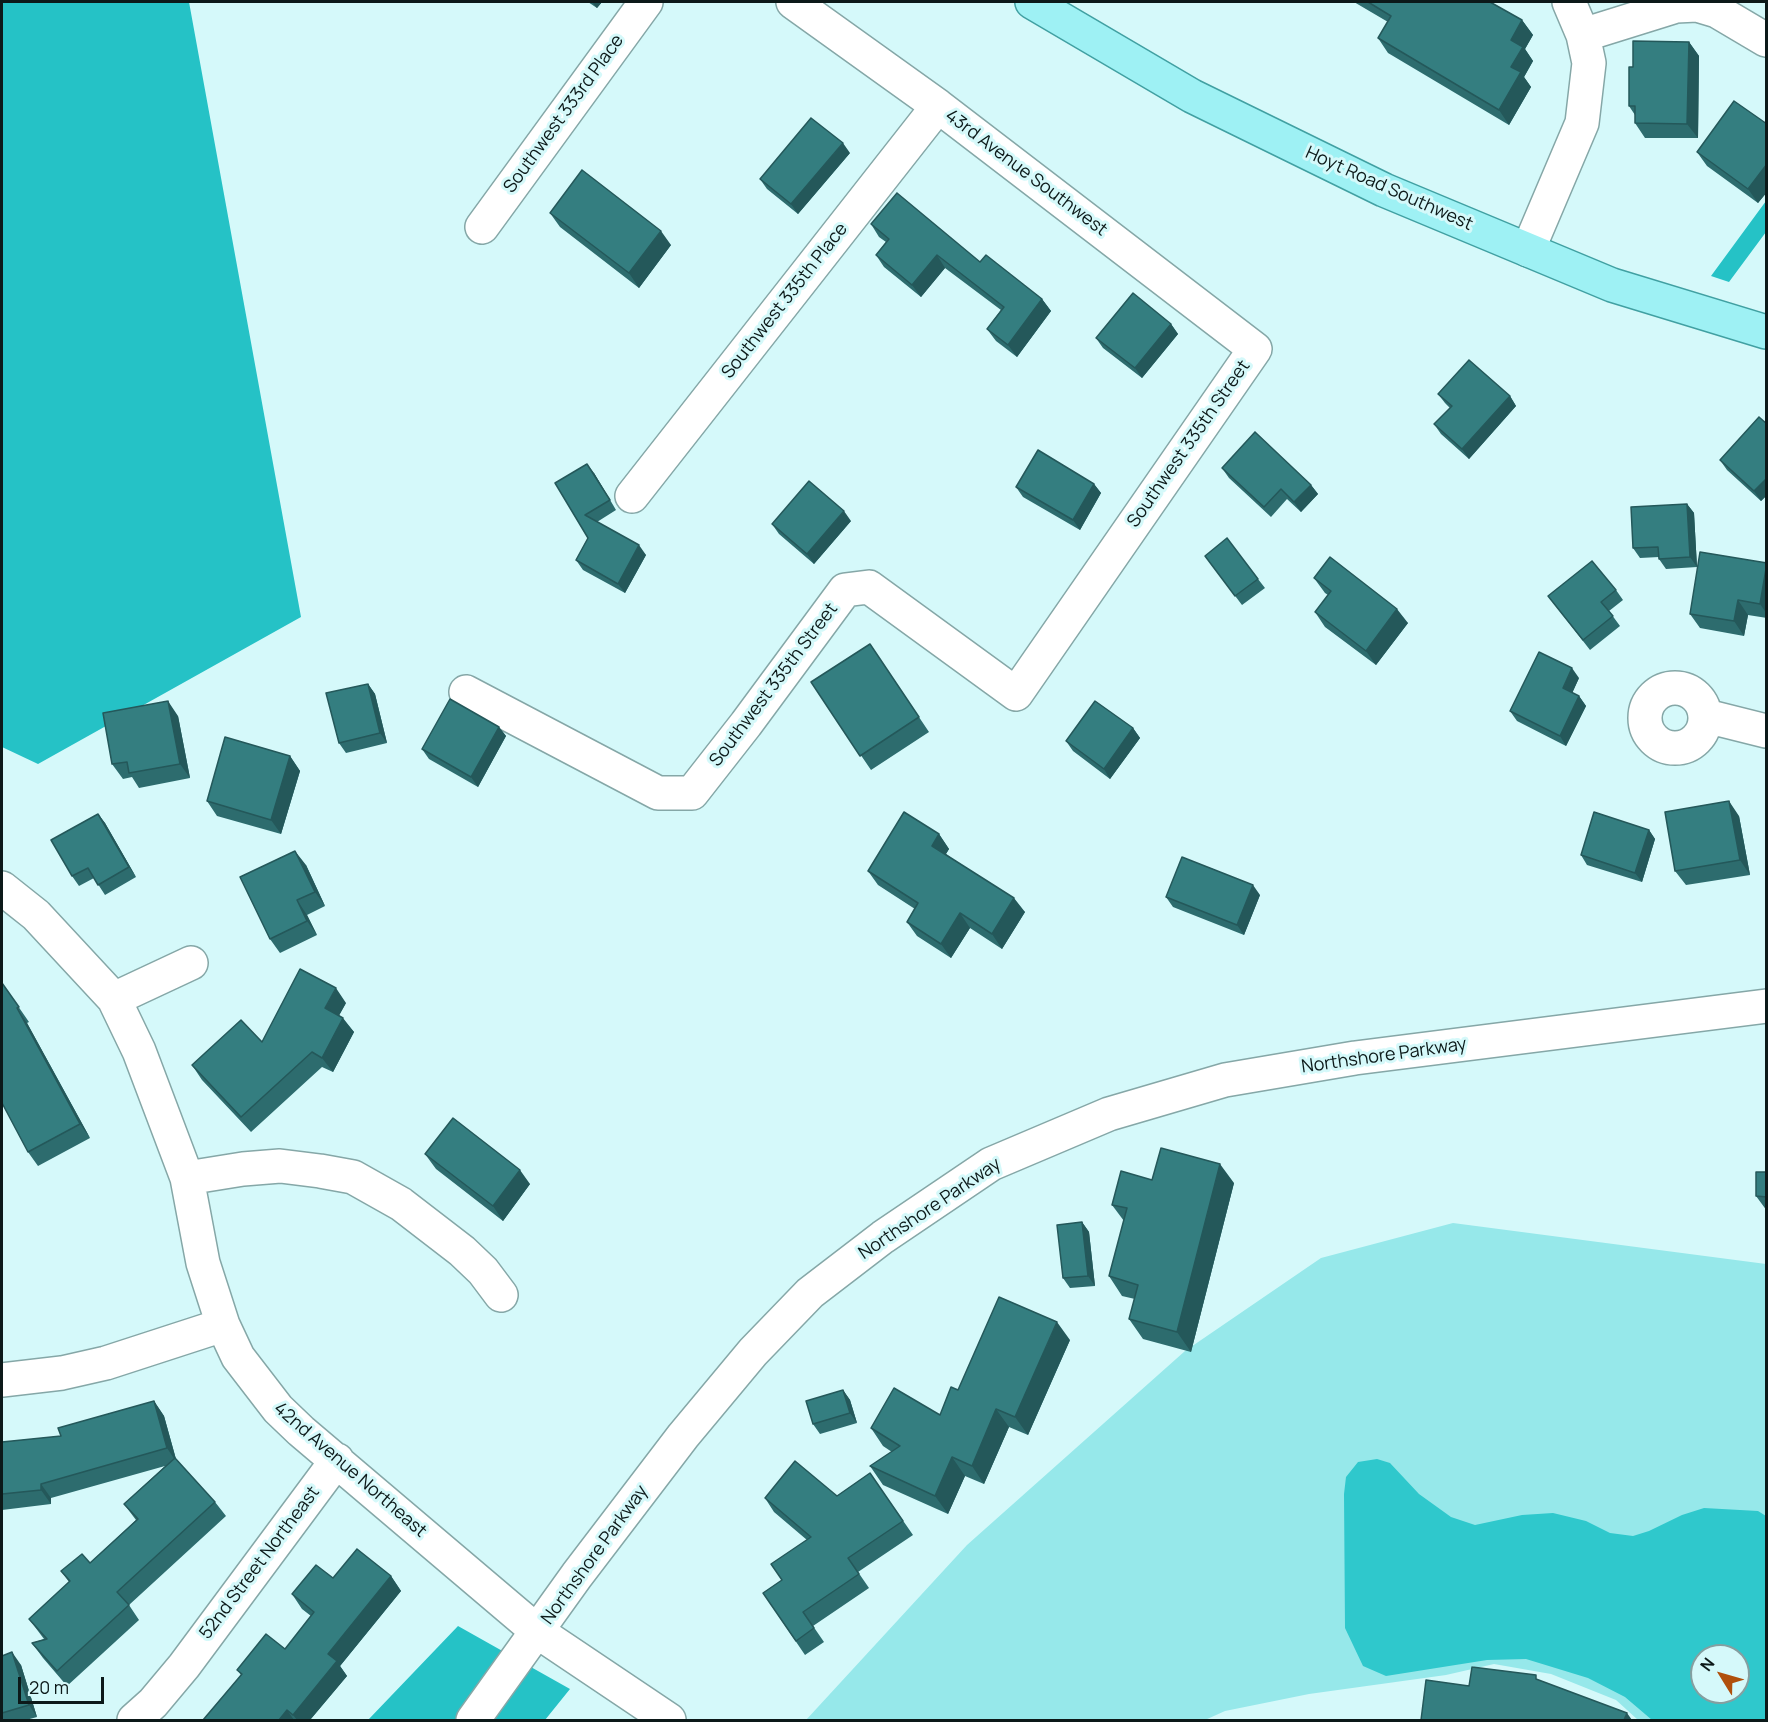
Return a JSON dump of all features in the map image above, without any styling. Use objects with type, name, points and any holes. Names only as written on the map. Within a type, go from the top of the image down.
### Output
[{"type":"main road","name":"Hoyt Road Southwest","points":[[1032,2],[1192,96],[1384,190],[1612,285],[1767,333]]},
{"type":"street","name":"Southwest 333rd Place","points":[[482,227],[646,2]]},
{"type":"street","name":"43rd Avenue Southwest","points":[[794,2],[938,106],[1255,348]]},
{"type":"street","points":[[1528,250],[1582,123],[1589,63],[1583,35],[1569,2]]},
{"type":"street","points":[[1583,35],[1676,6],[1697,6],[1718,11],[1767,40]]},
{"type":"street","name":"Southwest 335th Place","points":[[632,496],[938,106]]},
{"type":"street","name":"Southwest 335th Street","points":[[466,692],[658,793],[692,793],[845,590],[869,587],[1016,694],[1255,348]]},
{"type":"street","points":[[1706,716],[1767,731]]},
{"type":"street","name":"42nd Avenue Northeast","points":[[2,888],[36,915],[114,999],[139,1051],[187,1179],[203,1263],[223,1325],[238,1357],[278,1409],[538,1632],[669,1720]]},
{"type":"street","points":[[114,999],[191,963]]},
{"type":"street","name":"Northshore Parkway","points":[[473,1720],[577,1575],[683,1436],[753,1352],[810,1293],[883,1237],[991,1164],[1108,1114],[1225,1080],[1355,1058],[1767,1006]]},
{"type":"street","points":[[187,1179],[243,1169],[280,1166],[353,1177],[402,1204],[462,1251],[483,1271],[501,1295]]},
{"type":"street","points":[[2,1380],[62,1373],[106,1363],[223,1325]]},
{"type":"street","name":"52nd Street Northeast","points":[[134,1720],[153,1703],[184,1666],[337,1460]]},
{"type":"shaded area","points":[[2,2],[189,2],[301,617],[38,764],[2,747]]},
{"type":"shaded area","points":[[1766,201],[1766,232],[1729,282],[1711,276]]},
{"type":"shaded area","points":[[1453,1223],[1766,1264],[1766,1720],[1638,1720],[1616,1700],[1551,1674],[1494,1664],[1446,1675],[1309,1694],[1225,1711],[1205,1720],[806,1720],[967,1545],[1185,1351],[1321,1258]]},
{"type":"shaded area","points":[[1377,1459],[1390,1463],[1419,1494],[1451,1517],[1475,1525],[1522,1515],[1553,1513],[1586,1521],[1610,1533],[1633,1536],[1704,1508],[1758,1511],[1766,1516],[1766,1720],[1652,1720],[1625,1697],[1588,1678],[1526,1659],[1487,1660],[1386,1676],[1363,1666],[1345,1628],[1344,1494],[1346,1477],[1358,1462]]},
{"type":"shaded area","points":[[458,1626],[570,1689],[545,1720],[368,1720]]},
{"type":"building","points":[[1368,2],[1490,2],[1522,20],[1511,40],[1523,47],[1511,67],[1521,72],[1499,110],[1378,38],[1391,16]]},
{"type":"building","points":[[1633,41],[1689,42],[1687,124],[1635,123],[1635,106],[1629,106],[1629,67],[1633,67]]},
{"type":"building","points":[[1734,101],[1767,124],[1767,164],[1748,189],[1697,152]]},
{"type":"building","points":[[811,118],[843,143],[791,204],[760,179]]},
{"type":"building","points":[[582,170],[661,231],[629,273],[550,213]]},
{"type":"building","points":[[897,193],[980,262],[986,255],[1042,299],[1008,345],[987,329],[1004,307],[937,255],[912,285],[876,255],[889,239],[871,224]]},
{"type":"building","points":[[1133,293],[1171,324],[1135,368],[1096,338]]},
{"type":"building","points":[[1469,360],[1510,396],[1462,449],[1434,424],[1452,406],[1438,394]]},
{"type":"building","points":[[1759,417],[1767,424],[1767,478],[1754,491],[1720,460]]},
{"type":"building","points":[[1255,432],[1311,485],[1294,502],[1281,489],[1264,507],[1222,468]]},
{"type":"building","points":[[1038,450],[1094,484],[1073,520],[1016,487]]},
{"type":"building","points":[[587,464],[610,500],[585,515],[639,545],[618,584],[576,560],[588,538],[555,483]]},
{"type":"building","points":[[809,481],[844,511],[807,554],[772,524]]},
{"type":"building","points":[[1687,504],[1690,557],[1659,559],[1658,547],[1633,548],[1631,507]]},
{"type":"building","points":[[1227,538],[1258,579],[1235,596],[1205,556]]},
{"type":"building","points":[[1700,552],[1767,563],[1760,604],[1738,600],[1734,621],[1690,614]]},
{"type":"building","points":[[1330,557],[1397,609],[1366,651],[1315,612],[1331,591],[1314,578]]},
{"type":"building","points":[[1592,561],[1616,590],[1601,602],[1613,616],[1583,640],[1548,596]]},
{"type":"building","points":[[870,644],[919,717],[860,756],[811,682]]},
{"type":"building","points":[[1539,652],[1572,668],[1563,688],[1579,696],[1560,736],[1510,711]]},
{"type":"building","points":[[368,684],[380,733],[339,743],[326,693]]},
{"type":"building","points":[[450,699],[499,727],[471,777],[422,749]]},
{"type":"building","points":[[168,701],[180,764],[129,773],[127,762],[112,764],[103,713]]},
{"type":"building","points":[[1095,701],[1133,728],[1104,769],[1066,741]]},
{"type":"building","points":[[225,737],[290,756],[271,820],[207,801]]},
{"type":"building","points":[[1729,801],[1740,860],[1675,871],[1665,812]]},
{"type":"building","points":[[904,812],[939,834],[932,846],[1014,898],[992,934],[960,913],[941,944],[907,922],[918,903],[868,871]]},
{"type":"building","points":[[1594,812],[1649,830],[1635,873],[1581,855]]},
{"type":"building","points":[[98,814],[129,867],[98,885],[88,868],[72,876],[51,840]]},
{"type":"building","points":[[295,851],[315,892],[297,900],[307,921],[270,939],[240,877]]},
{"type":"building","points":[[1182,857],[1253,885],[1237,925],[1166,897]]},
{"type":"building","points":[[300,969],[336,988],[325,1008],[343,1018],[322,1058],[312,1052],[241,1117],[192,1065],[241,1020],[262,1042]]},
{"type":"building","points":[[2,983],[19,1007],[17,1008],[80,1124],[28,1152],[2,1103]]},
{"type":"building","points":[[453,1118],[520,1170],[493,1206],[425,1154]]},
{"type":"building","points":[[1161,1148],[1220,1164],[1177,1332],[1129,1319],[1138,1285],[1109,1276],[1127,1208],[1112,1205],[1121,1171],[1152,1180]]},
{"type":"building","points":[[1756,1172],[1767,1172],[1767,1197],[1756,1196]]},
{"type":"building","points":[[1082,1222],[1088,1276],[1063,1278],[1057,1225]]},
{"type":"building","points":[[999,1297],[1057,1322],[1015,1417],[996,1409],[972,1466],[952,1457],[935,1496],[870,1466],[900,1446],[871,1428],[894,1388],[940,1415],[951,1387],[958,1390]]},
{"type":"building","points":[[843,1390],[850,1413],[813,1424],[806,1401]]},
{"type":"building","points":[[154,1401],[167,1448],[41,1484],[41,1490],[2,1494],[2,1442],[61,1436],[58,1428]]},
{"type":"building","points":[[175,1458],[215,1502],[117,1592],[129,1605],[57,1671],[32,1643],[47,1639],[29,1619],[70,1581],[61,1571],[82,1554],[90,1563],[138,1519],[124,1504]]},
{"type":"building","points":[[795,1461],[837,1496],[870,1473],[903,1521],[848,1558],[859,1574],[803,1612],[814,1628],[796,1641],[763,1593],[782,1580],[771,1564],[811,1537],[765,1498]]},
{"type":"building","points":[[357,1549],[391,1576],[328,1654],[337,1661],[293,1715],[287,1710],[279,1720],[203,1720],[242,1674],[237,1670],[266,1634],[285,1649],[314,1612],[292,1594],[316,1565],[333,1578]]},
{"type":"building","points":[[12,1652],[29,1705],[2,1713],[2,1656]]},
{"type":"building","points":[[1472,1667],[1536,1675],[1536,1679],[1627,1713],[1624,1720],[1421,1720],[1426,1680],[1469,1686]]}]
